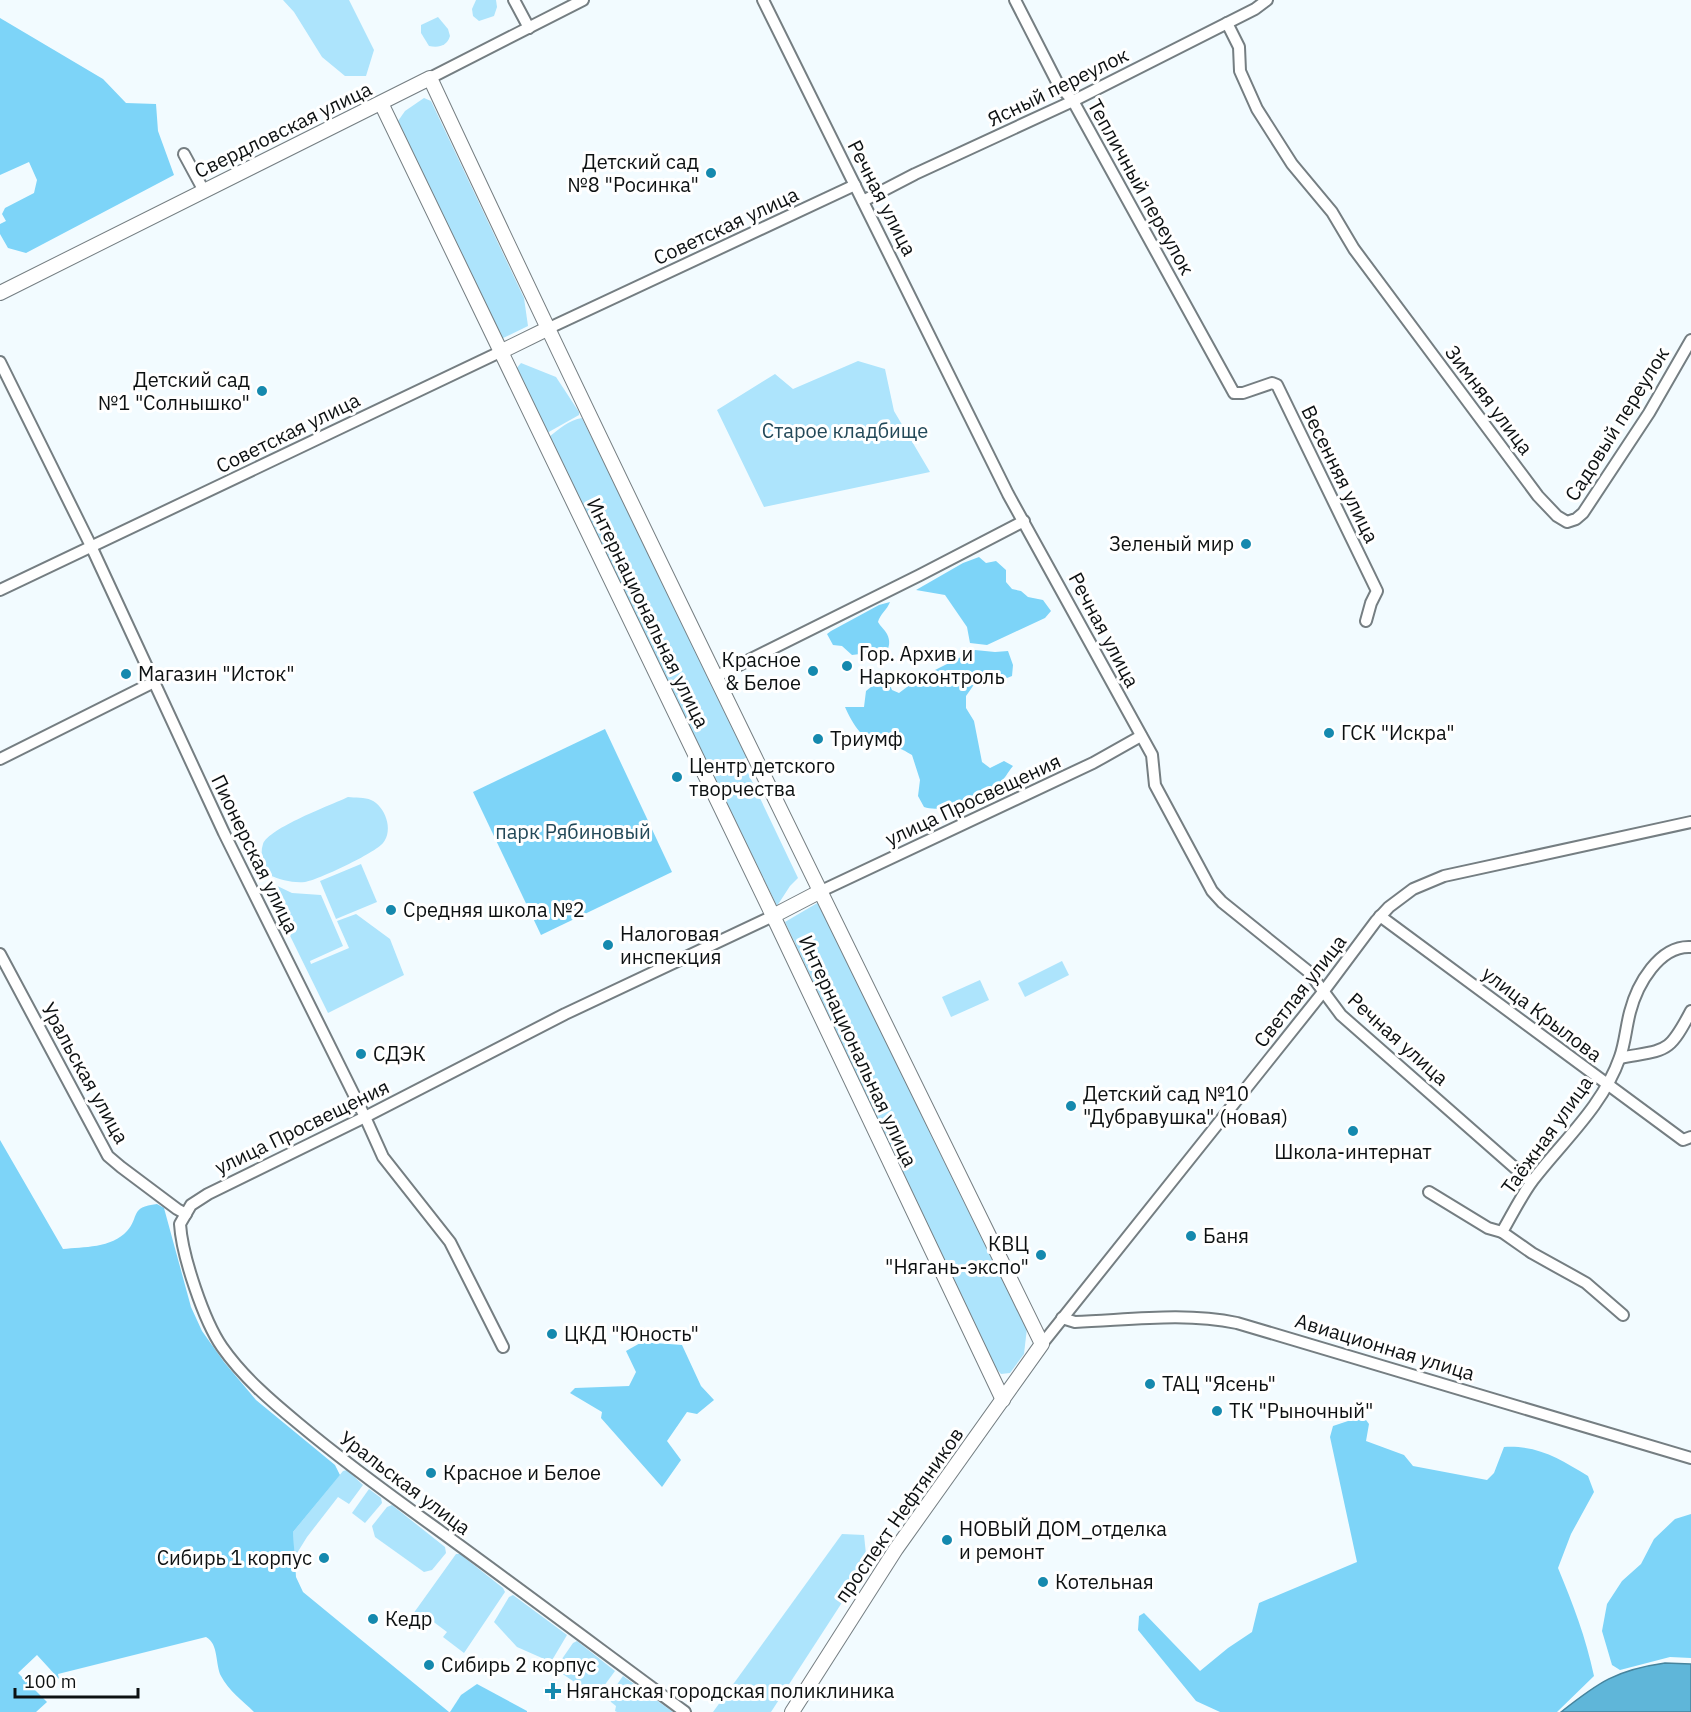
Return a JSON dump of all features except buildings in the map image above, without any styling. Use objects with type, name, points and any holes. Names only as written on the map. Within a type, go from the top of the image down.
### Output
[{"type":"main road","name":"Свердловская улица","points":[[0,293],[430,78]]},
{"type":"main road","name":"Интернациональная улица","points":[[430,78],[547,329],[715,677],[1042,1344]]},
{"type":"main road","name":"Интернациональная улица","points":[[381,103],[773,916],[1003,1400]]},
{"type":"main road","points":[[500,352],[547,329]]},
{"type":"main road","points":[[773,916],[819,892]]},
{"type":"main road","name":"проспект Нефтяников","points":[[792,1712],[896,1549],[1042,1344]]},
{"type":"street","points":[[514,0],[529,28]]},
{"type":"street","name":"Свердловская улица","points":[[430,78],[584,0]]},
{"type":"street","name":"Речная улица","points":[[763,0],[1000,479],[1152,755],[1155,785],[1212,891],[1222,902],[1309,972],[1341,1015],[1532,1182]]},
{"type":"street","name":"Тепличный переулок","points":[[1015,0],[1058,84],[1073,101],[1234,393]]},
{"type":"street","name":"Ясный переулок","points":[[863,201],[915,174],[1073,101],[1255,9],[1267,0]]},
{"type":"street","name":"Зимняя улица","points":[[1227,23],[1239,47],[1240,71],[1257,109],[1292,164],[1332,212],[1354,249],[1538,496],[1557,516],[1567,522]]},
{"type":"street","points":[[184,154],[204,191]]},
{"type":"street","name":"Советская улица","points":[[547,329],[855,185]]},
{"type":"street","name":"Садовый переулок","points":[[1567,522],[1584,513],[1649,414],[1691,339]]},
{"type":"street","name":"Советская улица","points":[[0,590],[500,352]]},
{"type":"street","name":"Пионерская улица","points":[[0,362],[92,546],[224,833],[365,1117],[382,1157],[450,1242],[503,1347]]},
{"type":"street","name":"Весенняя улица","points":[[1234,393],[1243,393],[1272,383],[1277,385],[1377,591],[1366,621]]},
{"type":"street","points":[[715,677],[920,575],[1024,520]]},
{"type":"street","points":[[0,759],[154,682]]},
{"type":"street","name":"улица Просвещения","points":[[819,892],[1093,763],[1141,736]]},
{"type":"street","name":"Светлая улица","points":[[1042,1344],[1323,992],[1380,916],[1413,889],[1444,876],[1691,822]]},
{"type":"street","name":"улица Просвещения","points":[[183,1219],[191,1205],[208,1194],[586,1004],[773,916]]},
{"type":"street","name":"улица Крылова","points":[[1380,916],[1607,1085],[1687,1138]]},
{"type":"street","name":"Таёжная улица","points":[[1502,1232],[1532,1182],[1561,1149],[1607,1085],[1620,1058],[1630,1010],[1654,966],[1664,955],[1675,948],[1691,947]]},
{"type":"street","name":"Уральская улица","points":[[0,954],[108,1156],[183,1219],[183,1246],[202,1308],[213,1332],[234,1362],[268,1398],[317,1439],[685,1712]]},
{"type":"street","points":[[1620,1058],[1659,1051],[1668,1047],[1676,1040],[1691,1011]]},
{"type":"street","points":[[1429,1192],[1488,1228],[1502,1232],[1532,1253],[1586,1283],[1623,1315]]},
{"type":"street","name":"Авиационная улица","points":[[1062,1318],[1075,1322],[1168,1317],[1201,1318],[1237,1323],[1691,1458]]},
{"type":"green space","points":[[283,0],[349,0],[374,50],[366,76],[345,76],[322,57],[294,12]]},
{"type":"green space","points":[[476,0],[496,0],[497,7],[494,16],[479,21],[473,16],[472,9]]},
{"type":"green space","points":[[438,17],[448,29],[450,36],[442,46],[429,46],[421,33],[421,25]]},
{"type":"green space","points":[[0,18],[103,79],[126,103],[156,104],[158,131],[174,175],[26,253],[8,248],[0,234],[0,224],[6,221],[2,214],[5,208],[34,193],[37,180],[29,162],[0,175]]},
{"type":"green space","points":[[424,98],[431,101],[524,298],[528,326],[501,339],[398,121],[405,111]]},
{"type":"green space","name":"Старое кладбище","points":[[858,361],[885,369],[894,411],[930,472],[764,507],[717,410],[775,374],[793,389]]},
{"type":"green space","points":[[521,363],[556,377],[579,415],[547,433],[516,369]]},
{"type":"green space","points":[[582,418],[750,756],[712,773],[549,437],[568,423]]},
{"type":"green space","points":[[979,557],[986,563],[996,561],[1006,570],[1006,582],[1012,589],[1021,591],[1028,597],[1043,600],[1051,611],[1045,618],[987,645],[970,643],[967,627],[945,595],[916,590],[963,563]]},
{"type":"green space","points":[[890,602],[878,622],[889,639],[886,653],[880,659],[871,663],[867,657],[860,654],[852,655],[842,646],[833,645],[827,634],[879,605]]},
{"type":"green space","points":[[975,650],[1008,651],[1013,665],[1012,676],[997,682],[973,686],[966,696],[966,708],[974,721],[982,762],[990,768],[1004,761],[1013,766],[998,785],[973,800],[952,807],[932,809],[924,807],[918,796],[920,780],[912,755],[901,749],[878,745],[865,738],[851,720],[845,707],[864,707],[866,691],[871,687],[877,670],[885,674],[892,690],[899,693],[919,678]]},
{"type":"green space","name":"парк Рябиновый","points":[[605,729],[672,872],[541,935],[473,792]]},
{"type":"green space","points":[[728,772],[748,773],[798,878],[777,906],[714,777]]},
{"type":"green space","points":[[348,797],[369,799],[380,807],[388,825],[388,832],[383,843],[358,859],[305,882],[291,882],[269,875],[262,852],[263,844],[268,838],[288,824]]},
{"type":"green space","points":[[361,864],[377,902],[336,919],[320,881]]},
{"type":"green space","points":[[269,882],[292,893],[321,895],[343,946],[310,961],[311,964],[349,948],[337,921],[356,914],[390,939],[404,975],[328,1013],[267,889]]},
{"type":"green space","points":[[819,902],[1027,1328],[1024,1354],[1010,1373],[1001,1374],[994,1366],[785,922]]},
{"type":"green space","points":[[1062,961],[1069,975],[1025,997],[1018,983]]},
{"type":"green space","points":[[980,980],[989,1000],[951,1017],[942,997]]},
{"type":"green space","points":[[0,1140],[63,1249],[97,1246],[113,1241],[127,1231],[136,1213],[142,1208],[157,1204],[164,1208],[191,1307],[202,1331],[256,1400],[335,1465],[340,1475],[293,1532],[296,1577],[303,1592],[449,1712],[254,1712],[224,1681],[219,1671],[213,1644],[206,1637],[58,1674],[59,1679],[37,1655],[18,1673],[47,1702],[36,1712],[0,1712]]},
{"type":"green space","points":[[642,1342],[682,1345],[701,1386],[714,1400],[697,1414],[687,1412],[667,1441],[681,1460],[662,1487],[601,1418],[602,1412],[570,1393],[575,1388],[629,1386],[636,1372],[626,1351]]},
{"type":"green space","points":[[1363,1416],[1369,1424],[1366,1441],[1404,1455],[1413,1466],[1487,1480],[1494,1473],[1504,1447],[1516,1447],[1548,1454],[1588,1476],[1594,1492],[1571,1534],[1558,1568],[1579,1621],[1594,1676],[1557,1712],[1220,1712],[1196,1701],[1138,1630],[1139,1616],[1144,1613],[1200,1671],[1252,1632],[1259,1603],[1357,1562],[1330,1437],[1333,1426]]},
{"type":"green space","points":[[347,1470],[363,1485],[349,1504],[338,1497],[294,1558],[293,1532],[343,1471]]},
{"type":"green space","points":[[369,1489],[381,1498],[382,1503],[365,1523],[352,1513]]},
{"type":"green space","points":[[392,1505],[445,1547],[446,1553],[432,1570],[424,1572],[375,1537],[372,1526],[387,1507]]},
{"type":"green space","points":[[1691,1514],[1691,1658],[1670,1657],[1620,1670],[1612,1665],[1602,1631],[1607,1604],[1622,1581],[1641,1564],[1654,1539],[1675,1519]]},
{"type":"green space","points":[[842,1534],[864,1535],[867,1564],[771,1712],[713,1712]]},
{"type":"green space","points":[[456,1554],[460,1554],[505,1592],[464,1653],[443,1637],[447,1632],[431,1620],[427,1624],[413,1614]]},
{"type":"green space","points":[[513,1595],[567,1635],[551,1662],[517,1647],[494,1622],[509,1597]]},
{"type":"green space","points":[[577,1641],[615,1671],[601,1690],[595,1687],[588,1691],[555,1669],[573,1643]]},
{"type":"green space","points":[[623,1676],[673,1712],[615,1711],[616,1706],[611,1702],[609,1696]]},
{"type":"green space","points":[[477,1684],[527,1712],[450,1712],[461,1695]]},
{"type":"shaded area","points":[[1665,1663],[1691,1664],[1691,1712],[1561,1712],[1609,1679],[1633,1669]]},
{"type":"place","name":"Детский сад №8 \"Росинка\"","points":[[711,173]]},
{"type":"place","name":"Детский сад №1 \"Солнышко\"","points":[[262,391]]},
{"type":"place","name":"Зеленый мир","points":[[1246,544]]},
{"type":"place","name":"Гор. Архив и Наркоконтроль","points":[[847,666]]},
{"type":"place","name":"Красное & Белое","points":[[813,671]]},
{"type":"place","name":"Магазин \"Исток\"","points":[[126,674]]},
{"type":"place","name":"ГСК \"Искра\"","points":[[1329,733]]},
{"type":"place","name":"Триумф","points":[[818,739]]},
{"type":"place","name":"Центр детского творчества","points":[[677,777]]},
{"type":"place","name":"Средняя школа №2","points":[[391,910]]},
{"type":"place","name":"Налоговая инспекция","points":[[608,945]]},
{"type":"place","name":"СДЭК","points":[[361,1054]]},
{"type":"place","name":"Детский сад №10 \"Дубравушка\" (новая)","points":[[1071,1106]]},
{"type":"place","name":"Школа-интернат","points":[[1353,1131]]},
{"type":"place","name":"Баня","points":[[1191,1236]]},
{"type":"place","name":"КВЦ \"Нягань-экспо\"","points":[[1041,1255]]},
{"type":"place","name":"ЦКД \"Юность\"","points":[[552,1334]]},
{"type":"place","name":"ТАЦ \"Ясень\"","points":[[1150,1384]]},
{"type":"place","name":"ТК \"Рыночный\"","points":[[1217,1411]]},
{"type":"place","name":"Красное и Белое","points":[[431,1473]]},
{"type":"place","name":"НОВЫЙ ДОМ_отделка и ремонт","points":[[947,1540]]},
{"type":"place","name":"Сибирь 1 корпус","points":[[324,1558]]},
{"type":"place","name":"Котельная","points":[[1043,1582]]},
{"type":"place","name":"Кедр","points":[[373,1619]]},
{"type":"place","name":"Сибирь 2 корпус","points":[[429,1665]]},
{"type":"place","name":"Няганская городская поликлиника","points":[[553,1691]]}]
